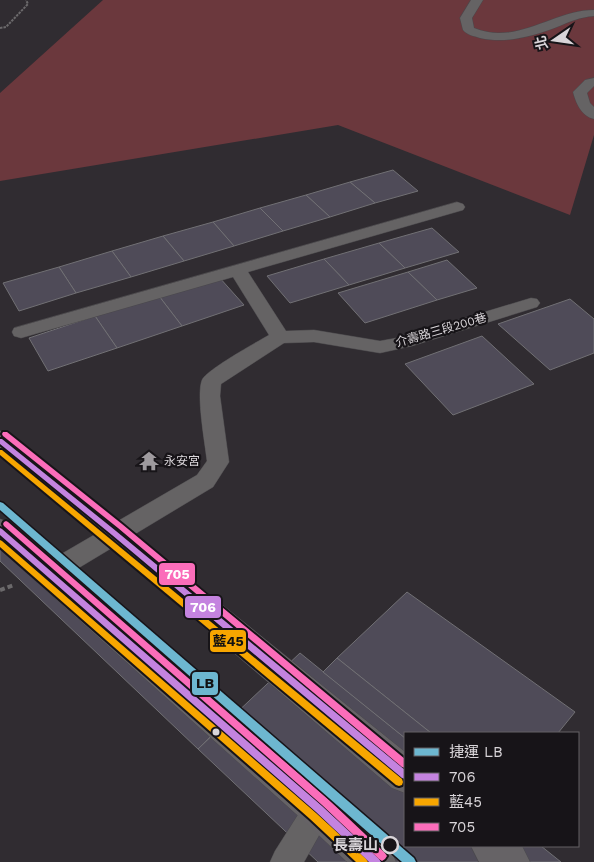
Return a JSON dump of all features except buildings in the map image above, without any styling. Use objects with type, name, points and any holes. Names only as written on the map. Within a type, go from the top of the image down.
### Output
[{"type":"main road","points":[[0,441],[114,533],[404,774]]},
{"type":"main road","points":[[0,531],[319,809],[376,862]]},
{"type":"main road","points":[[492,847],[510,862]]},
{"type":"lane","points":[[477,0],[466,18],[469,30],[477,34],[512,34],[545,28],[578,14],[594,13]]},
{"type":"lane","points":[[594,82],[590,83],[580,92],[583,104],[594,115]]},
{"type":"lane","points":[[20,332],[457,207]]},
{"type":"lane","points":[[238,270],[280,337]]},
{"type":"lane","name":"介壽路三段200巷","points":[[114,533],[205,481],[218,462],[210,396],[211,381],[280,337],[314,336],[380,347],[405,342],[531,303]]},
{"type":"lane","points":[[48,574],[114,533]]},
{"type":"lane","points":[[286,862],[319,809]]},
{"type":"path","points":[[0,28],[6,26],[28,4],[26,0]]},
{"type":"shaded area","points":[[103,0],[594,0],[594,135],[570,215],[338,125],[0,181],[0,93]]},
{"type":"metro line","name":"LB","points":[[0,505],[410,862]]},
{"type":"transit line","name":"705","points":[[5,434],[120,526],[404,763]]},
{"type":"transit line","name":"706","points":[[0,441],[114,533],[404,774]]},
{"type":"transit line","name":"藍45","points":[[0,452],[399,782]]},
{"type":"transit line","name":"705","points":[[6,524],[325,802],[382,856]]},
{"type":"transit line","name":"706","points":[[0,531],[319,809],[376,862]]},
{"type":"transit line","name":"藍45","points":[[0,543],[313,816],[363,862]]},
{"type":"place","name":"永安宮","points":[[149,461]]},
{"type":"place","name":"長壽山","points":[[390,845]]}]
